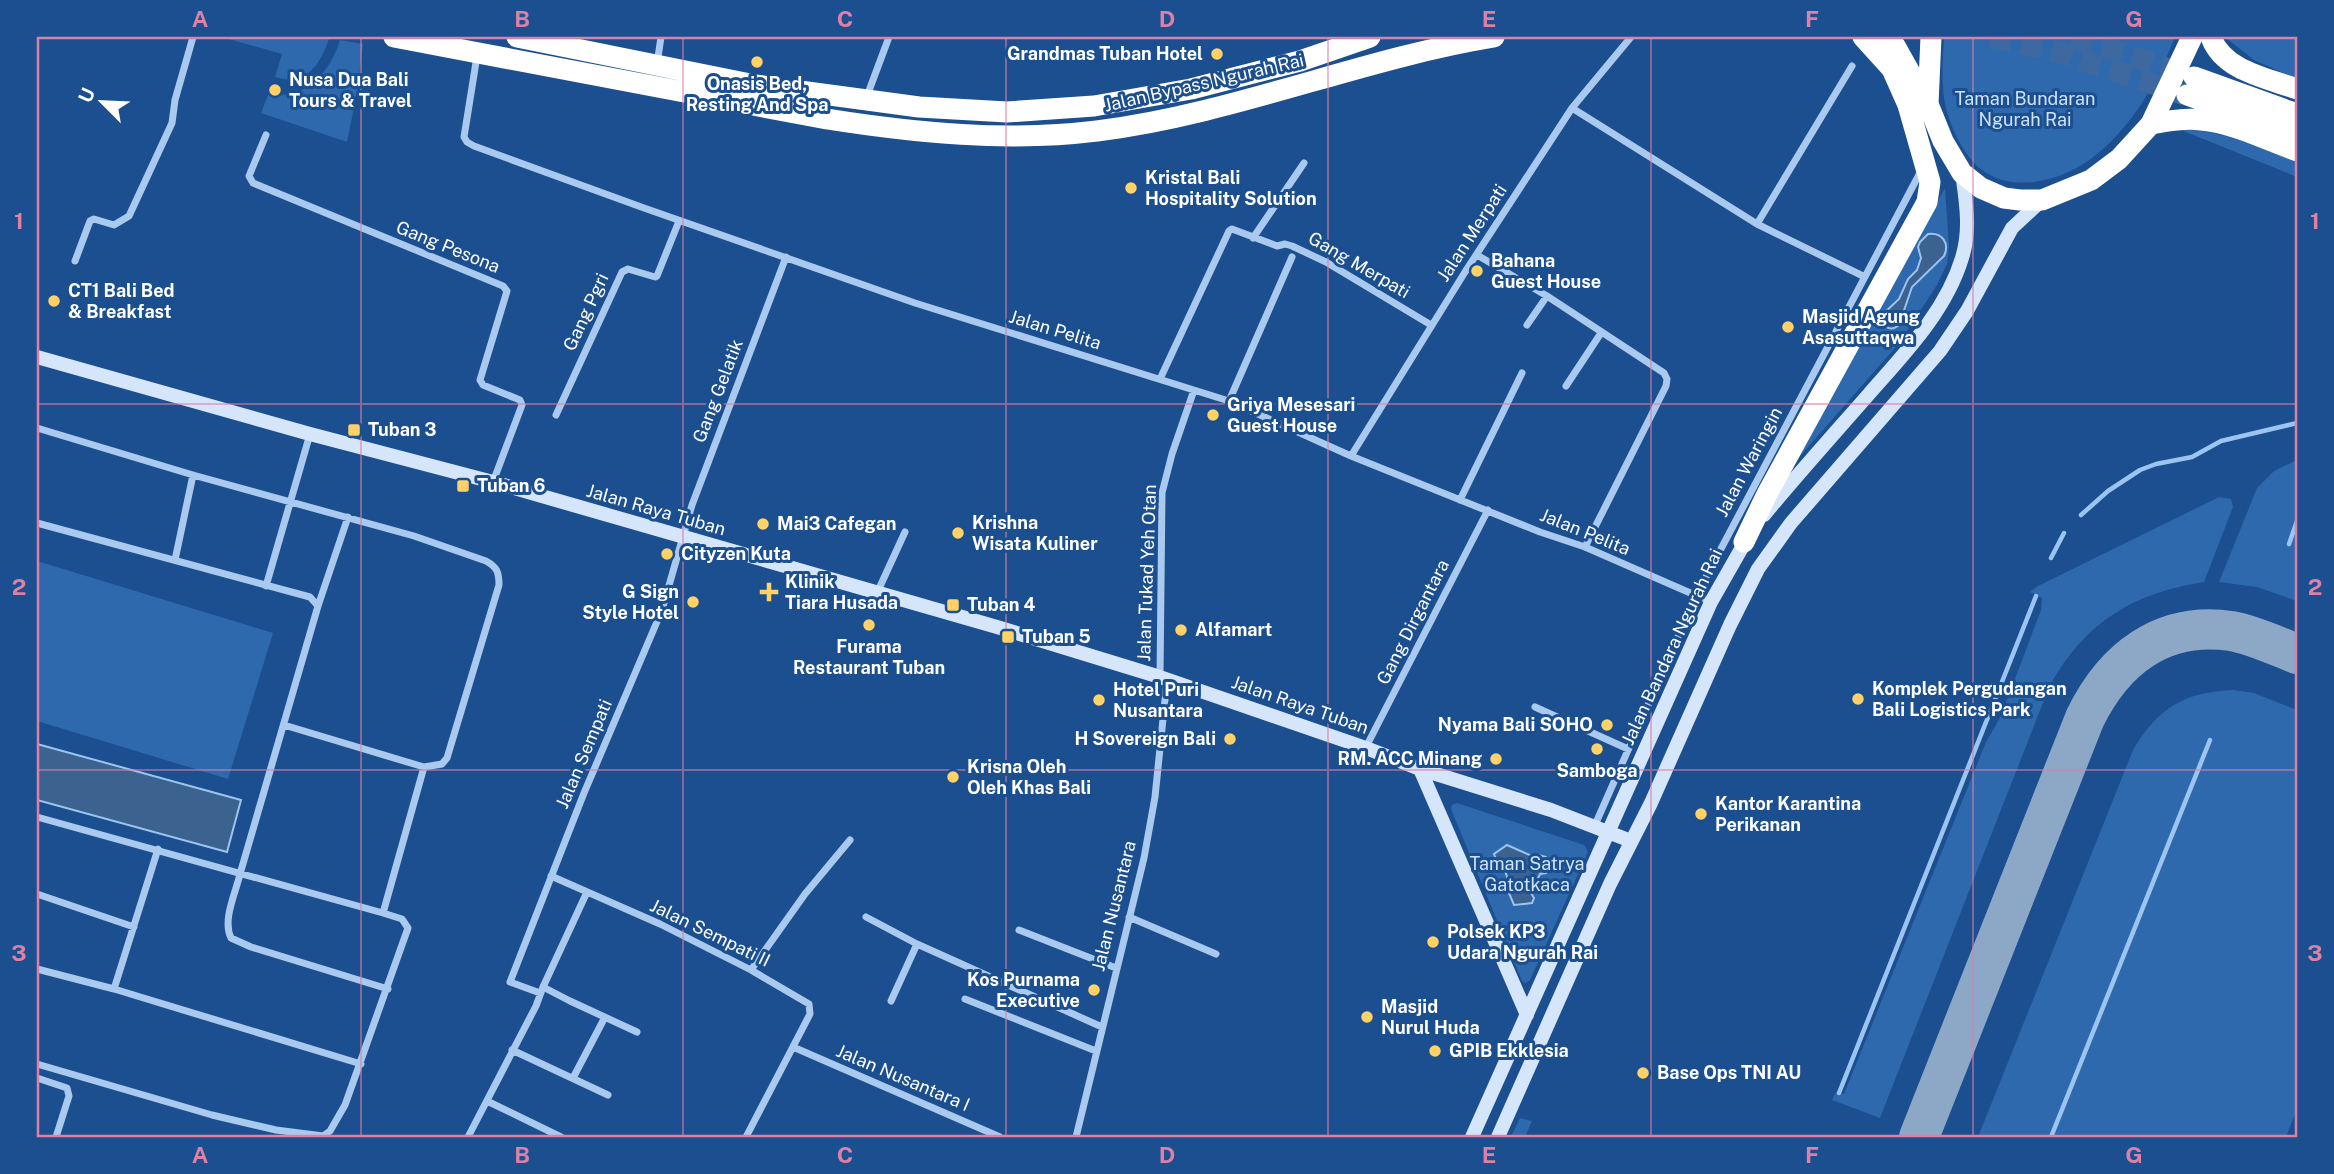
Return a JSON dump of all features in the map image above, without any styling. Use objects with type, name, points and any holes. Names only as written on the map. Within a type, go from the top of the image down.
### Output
[{"type":"highway","name":"Jalan Bypass Ngurah Rai","points":[[394,37],[729,102],[875,126],[970,135],[1049,135],[1097,131],[1176,117],[1297,87],[1368,64],[1441,46]]},
{"type":"highway","name":"Jalan Bypass Ngurah Rai","points":[[517,37],[755,85],[865,100],[1007,112],[1094,106],[1191,89],[1300,61],[1348,40],[1370,37]]},
{"type":"highway","points":[[1441,46],[1462,37]]},
{"type":"highway","points":[[1441,46],[1494,37]]},
{"type":"highway","points":[[1744,542],[1760,490],[1927,202],[1930,182],[1908,105],[1892,69],[1863,37]]},
{"type":"highway","points":[[1877,37],[1895,46],[1928,104],[1943,141],[1962,173],[1981,188],[2004,198],[2042,200],[2091,180],[2119,159],[2151,124],[2192,37]]},
{"type":"highway","points":[[1928,104],[1931,37]]},
{"type":"highway","points":[[2211,37],[2222,54],[2237,68],[2297,89]]},
{"type":"highway","points":[[2297,114],[2190,86],[2297,135]]},
{"type":"highway","points":[[2151,124],[2201,120],[2222,124],[2297,151]]},
{"type":"main road","name":"Jalan Bandara Ngurah Rai","points":[[1472,1137],[1527,1015],[1601,828],[1711,602],[1744,542],[1783,492],[1909,348],[1953,282],[1963,256],[1968,230],[1962,173]]},
{"type":"main road","points":[[1498,1137],[1730,625],[1769,552],[1940,351],[1967,311],[2012,228],[2042,200]]},
{"type":"main road","name":"Jalan Raya Tuban","points":[[37,356],[310,434],[493,482],[997,627],[1163,679],[1420,769],[1601,828],[1631,841]]},
{"type":"main road","points":[[1420,769],[1527,1015]]},
{"type":"street","points":[[75,261],[90,221],[94,219],[114,225],[129,216],[172,122],[175,100],[193,37]]},
{"type":"street","points":[[657,65],[661,37]]},
{"type":"street","points":[[865,100],[889,37]]},
{"type":"street","name":"Jalan Merpati","points":[[1351,456],[1431,325],[1572,108],[1631,37]]},
{"type":"street","name":"Jalan Pelita","points":[[477,52],[464,137],[467,142],[679,221],[915,303],[1229,401],[1351,456],[1586,547],[1711,602]]},
{"type":"street","points":[[1757,224],[1852,66]]},
{"type":"street","points":[[1572,108],[1757,224],[1865,277]]},
{"type":"street","name":"Gang Pesona","points":[[266,135],[251,168],[249,176],[253,183],[503,286],[507,290],[480,380],[483,384],[520,400],[522,405],[493,482]]},
{"type":"street","name":"Jalan Waringin","points":[[1601,828],[1628,749],[1696,596],[1760,490],[1865,277],[1913,188],[1924,158]]},
{"type":"street","points":[[1253,238],[1304,163]]},
{"type":"street","name":"Gang Pgri","points":[[556,415],[622,272],[628,269],[657,276],[679,221]]},
{"type":"street","name":"Gang Merpati","points":[[1160,379],[1230,230],[1277,246],[1292,246],[1326,262],[1431,325]]},
{"type":"street","points":[[1477,255],[1547,296],[1664,373],[1667,379],[1666,386],[1586,547]]},
{"type":"street","name":"Gang Gelatik","points":[[682,536],[786,257]]},
{"type":"street","points":[[1229,401],[1292,257]]},
{"type":"street","points":[[1527,325],[1547,296]]},
{"type":"street","points":[[1566,386],[1601,332]]},
{"type":"street","points":[[1460,500],[1522,373]]},
{"type":"street","name":"Jalan Tukad Yeh Otan","points":[[1163,679],[1162,493],[1194,390]]},
{"type":"street","points":[[37,428],[193,475],[415,536],[486,561],[499,572],[499,584],[447,758],[442,764],[424,767],[285,725]]},
{"type":"street","points":[[266,586],[310,434]]},
{"type":"street","points":[[175,560],[193,475]]},
{"type":"street","name":"Gang Dirgantara","points":[[1366,748],[1488,510]]},
{"type":"street","points":[[348,517],[318,606],[240,874],[229,915],[228,932],[231,938],[251,947],[388,989]]},
{"type":"street","points":[[37,523],[310,597],[318,606]]},
{"type":"street","points":[[876,593],[905,532]]},
{"type":"street","name":"Jalan Sempati","points":[[542,990],[510,982],[551,876],[662,610],[682,536]]},
{"type":"street","name":"Jalan Nusantara","points":[[1076,1137],[1115,968],[1144,858],[1155,797],[1163,679]]},
{"type":"street","points":[[1535,706],[1628,749]]},
{"type":"street","points":[[383,913],[424,767]]},
{"type":"street","points":[[37,817],[383,913],[402,919],[408,928],[345,1105],[330,1131],[323,1136],[275,1130],[212,1115],[37,1064]]},
{"type":"street","points":[[751,970],[805,894],[850,839]]},
{"type":"street","points":[[114,989],[158,849]]},
{"type":"street","name":"Jalan Sempati II","points":[[551,876],[660,924],[802,998],[810,1006],[810,1014],[793,1047]]},
{"type":"street","points":[[468,1137],[536,1006],[587,892]]},
{"type":"street","points":[[37,894],[134,927]]},
{"type":"street","points":[[866,917],[917,944],[1102,1027]]},
{"type":"street","points":[[1129,917],[1216,954]]},
{"type":"street","points":[[1019,930],[1115,968]]},
{"type":"street","points":[[891,1000],[917,944]]},
{"type":"street","points":[[37,969],[114,989],[361,1064]]},
{"type":"street","points":[[542,990],[637,1032]]},
{"type":"street","points":[[965,999],[1096,1051]]},
{"type":"street","points":[[573,1078],[605,1017]]},
{"type":"street","points":[[747,1137],[793,1047]]},
{"type":"street","name":"Jalan Nusantara I","points":[[793,1047],[1000,1137]]},
{"type":"street","points":[[512,1050],[608,1095]]},
{"type":"street","points":[[47,1080],[50,1067]]},
{"type":"street","points":[[37,1078],[67,1088],[69,1096],[56,1137]]},
{"type":"street","points":[[487,1101],[561,1137]]},
{"type":"green space","points":[[222,37],[329,39],[310,72],[295,79],[286,79],[275,77],[282,54]]},
{"type":"green space","name":"Taman Bundaran Ngurah Rai","points":[[1944,37],[2175,37],[2143,101],[2110,143],[2071,171],[2041,181],[2025,183],[1995,178],[1982,170],[1960,144],[1943,94]]},
{"type":"green space","points":[[2225,37],[2297,37],[2297,79],[2254,60]]},
{"type":"green space","points":[[340,40],[363,44],[347,142],[261,113],[269,93],[294,93],[314,82],[330,63]]},
{"type":"green space","points":[[2181,130],[2230,137],[2297,162],[2297,177]]},
{"type":"green space","points":[[1945,188],[1949,246],[1947,264],[1937,285],[1900,342],[1781,478]]},
{"type":"green space","points":[[2297,460],[2297,601],[2257,587],[2219,582],[2257,488],[2274,471]]},
{"type":"green space","points":[[2219,497],[2231,499],[2233,507],[2204,582],[2155,594],[2114,614],[2079,643],[2050,685],[1880,1118],[1832,1100],[1836,1092],[1844,1094],[1986,742],[2001,716],[2041,610],[2042,598],[2030,592]]},
{"type":"green space","points":[[37,561],[273,633],[228,779],[37,721]]},
{"type":"green space","points":[[2233,690],[2254,693],[2297,710],[2297,1109],[2286,1137],[1978,1137],[2133,750],[2152,723],[2174,705],[2200,694]]},
{"type":"green space","name":"Taman Satrya Gatotkaca","points":[[1457,803],[1584,845],[1588,852],[1530,980],[1526,983],[1522,981],[1451,809],[1452,805]]},
{"type":"green space","points":[[1520,1118],[1532,1121],[1525,1137],[1511,1137]]},
{"type":"shaded area","points":[[1928,234],[1944,239],[1944,256],[1912,287],[1899,325],[1888,328],[1882,322],[1882,315],[1899,299],[1908,279],[1917,270],[1921,258],[1918,247]]},
{"type":"shaded area","points":[[37,744],[241,800],[227,852],[37,800]]},
{"type":"shaded area","points":[[1507,845],[1534,857],[1546,857],[1549,865],[1546,873],[1540,874],[1531,893],[1534,898],[1532,903],[1514,905],[1505,871],[1499,869],[1494,854]]},
{"type":"waterway","points":[[2081,515],[2108,491],[2140,470],[2192,457],[2221,441],[2297,423]]},
{"type":"waterway","points":[[2289,544],[2297,521]]},
{"type":"waterway","points":[[2051,558],[2064,533]]},
{"type":"waterway","points":[[1839,1093],[2036,596]]},
{"type":"waterway","points":[[2051,1137],[2210,740]]},
{"type":"taxiway","points":[[1919,1137],[2085,718],[2110,678],[2143,649],[2162,639],[2183,632],[2206,629],[2231,631],[2297,654]]},
{"type":"tunnel","points":[[1991,37],[2058,52],[2185,95]]},
{"type":"tunnel","points":[[2073,37],[2191,76]]},
{"type":"place","name":"Grandmas Tuban Hotel","points":[[1217,54]]},
{"type":"place","name":"Onasis Bed, Resting And Spa","points":[[757,62]]},
{"type":"place","name":"Nusa Dua Bali Tours & Travel","points":[[275,90]]},
{"type":"place","name":"Kristal Bali Hospitality Solution","points":[[1131,188]]},
{"type":"place","name":"Bahana Guest House","points":[[1477,271]]},
{"type":"place","name":"CT1 Bali Bed & Breakfast","points":[[54,301]]},
{"type":"place","name":"Masjid Agung Asasuttaqwa","points":[[1788,327]]},
{"type":"place","name":"Griya Mesesari Guest House","points":[[1213,415]]},
{"type":"place","name":"Tuban 3","points":[[354,430]]},
{"type":"place","name":"Tuban 6","points":[[463,486]]},
{"type":"place","name":"Mai3 Cafegan","points":[[763,524]]},
{"type":"place","name":"Krishna Wisata Kuliner","points":[[958,533]]},
{"type":"place","name":"Cityzen Kuta","points":[[667,554]]},
{"type":"place","name":"Klinik Tiara Husada","points":[[769,592]]},
{"type":"place","name":"G Sign Style Hotel","points":[[693,602]]},
{"type":"place","name":"Tuban 4","points":[[953,605]]},
{"type":"place","name":"Furama Restaurant Tuban","points":[[869,625]]},
{"type":"place","name":"Alfamart","points":[[1181,630]]},
{"type":"place","name":"Tuban 5","points":[[1008,637]]},
{"type":"place","name":"Komplek Pergudangan Bali Logistics Park","points":[[1858,699]]},
{"type":"place","name":"Hotel Puri Nusantara","points":[[1099,700]]},
{"type":"place","name":"Nyama Bali SOHO","points":[[1607,725]]},
{"type":"place","name":"H Sovereign Bali","points":[[1230,739]]},
{"type":"place","name":"Samboga","points":[[1597,749]]},
{"type":"place","name":"RM. ACC Minang","points":[[1496,759]]},
{"type":"place","name":"Krisna Oleh Oleh Khas Bali","points":[[953,777]]},
{"type":"place","name":"Kantor Karantina Perikanan","points":[[1701,814]]},
{"type":"place","name":"Polsek KP3 Udara Ngurah Rai","points":[[1433,942]]},
{"type":"place","name":"Kos Purnama Executive","points":[[1094,990]]},
{"type":"place","name":"Masjid Nurul Huda","points":[[1367,1017]]},
{"type":"place","name":"GPIB Ekklesia","points":[[1435,1051]]},
{"type":"place","name":"Base Ops TNI AU","points":[[1643,1073]]}]
